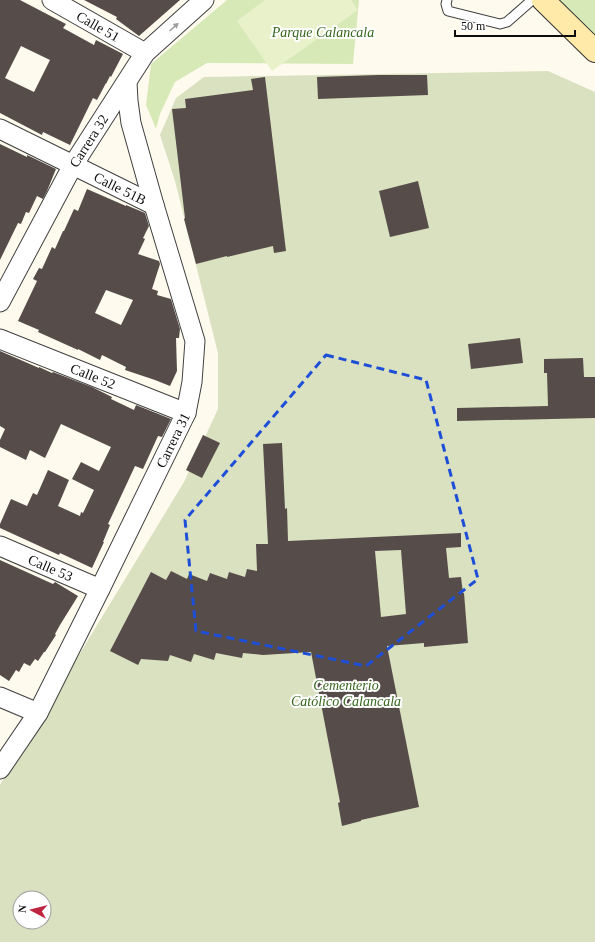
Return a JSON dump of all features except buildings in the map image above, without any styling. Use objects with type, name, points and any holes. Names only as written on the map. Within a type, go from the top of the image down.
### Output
[{"type":"street","name":"Calle 51","points":[[52,0],[145,53]]},
{"type":"street","name":"Carrera 32","points":[[0,302],[74,165],[145,53],[204,0]]},
{"type":"street","points":[[543,0],[594,49]]},
{"type":"street","name":"Carrera 31","points":[[0,769],[38,713],[100,589],[186,413],[192,382],[195,341],[131,123],[127,82]]},
{"type":"street","name":"Calle 51B","points":[[0,130],[154,205]]},
{"type":"street","name":"Calle 52","points":[[0,339],[186,413]]},
{"type":"street","name":"Calle 53","points":[[0,546],[100,589]]},
{"type":"street","points":[[0,697],[38,713]]},
{"type":"lane","points":[[447,0],[446,4],[448,11],[500,24],[506,22],[532,0]]},
{"type":"highlighted area","points":[[326,355],[426,380],[478,579],[366,666],[196,631],[185,520]]},
{"type":"green space","name":"Parque Calancala","points":[[227,0],[359,0],[353,64],[207,63],[175,82],[160,114],[156,129],[146,105],[151,64]]},
{"type":"green space","points":[[265,0],[351,0],[358,10],[272,71],[237,21]]},
{"type":"green space","points":[[559,0],[595,0],[595,36],[592,34]]},
{"type":"green space","name":"Cementerio Católico Calancala","points":[[548,71],[595,92],[595,942],[0,942],[0,785],[184,482],[218,409],[218,353],[175,181],[160,135],[176,98],[204,77]]}]
